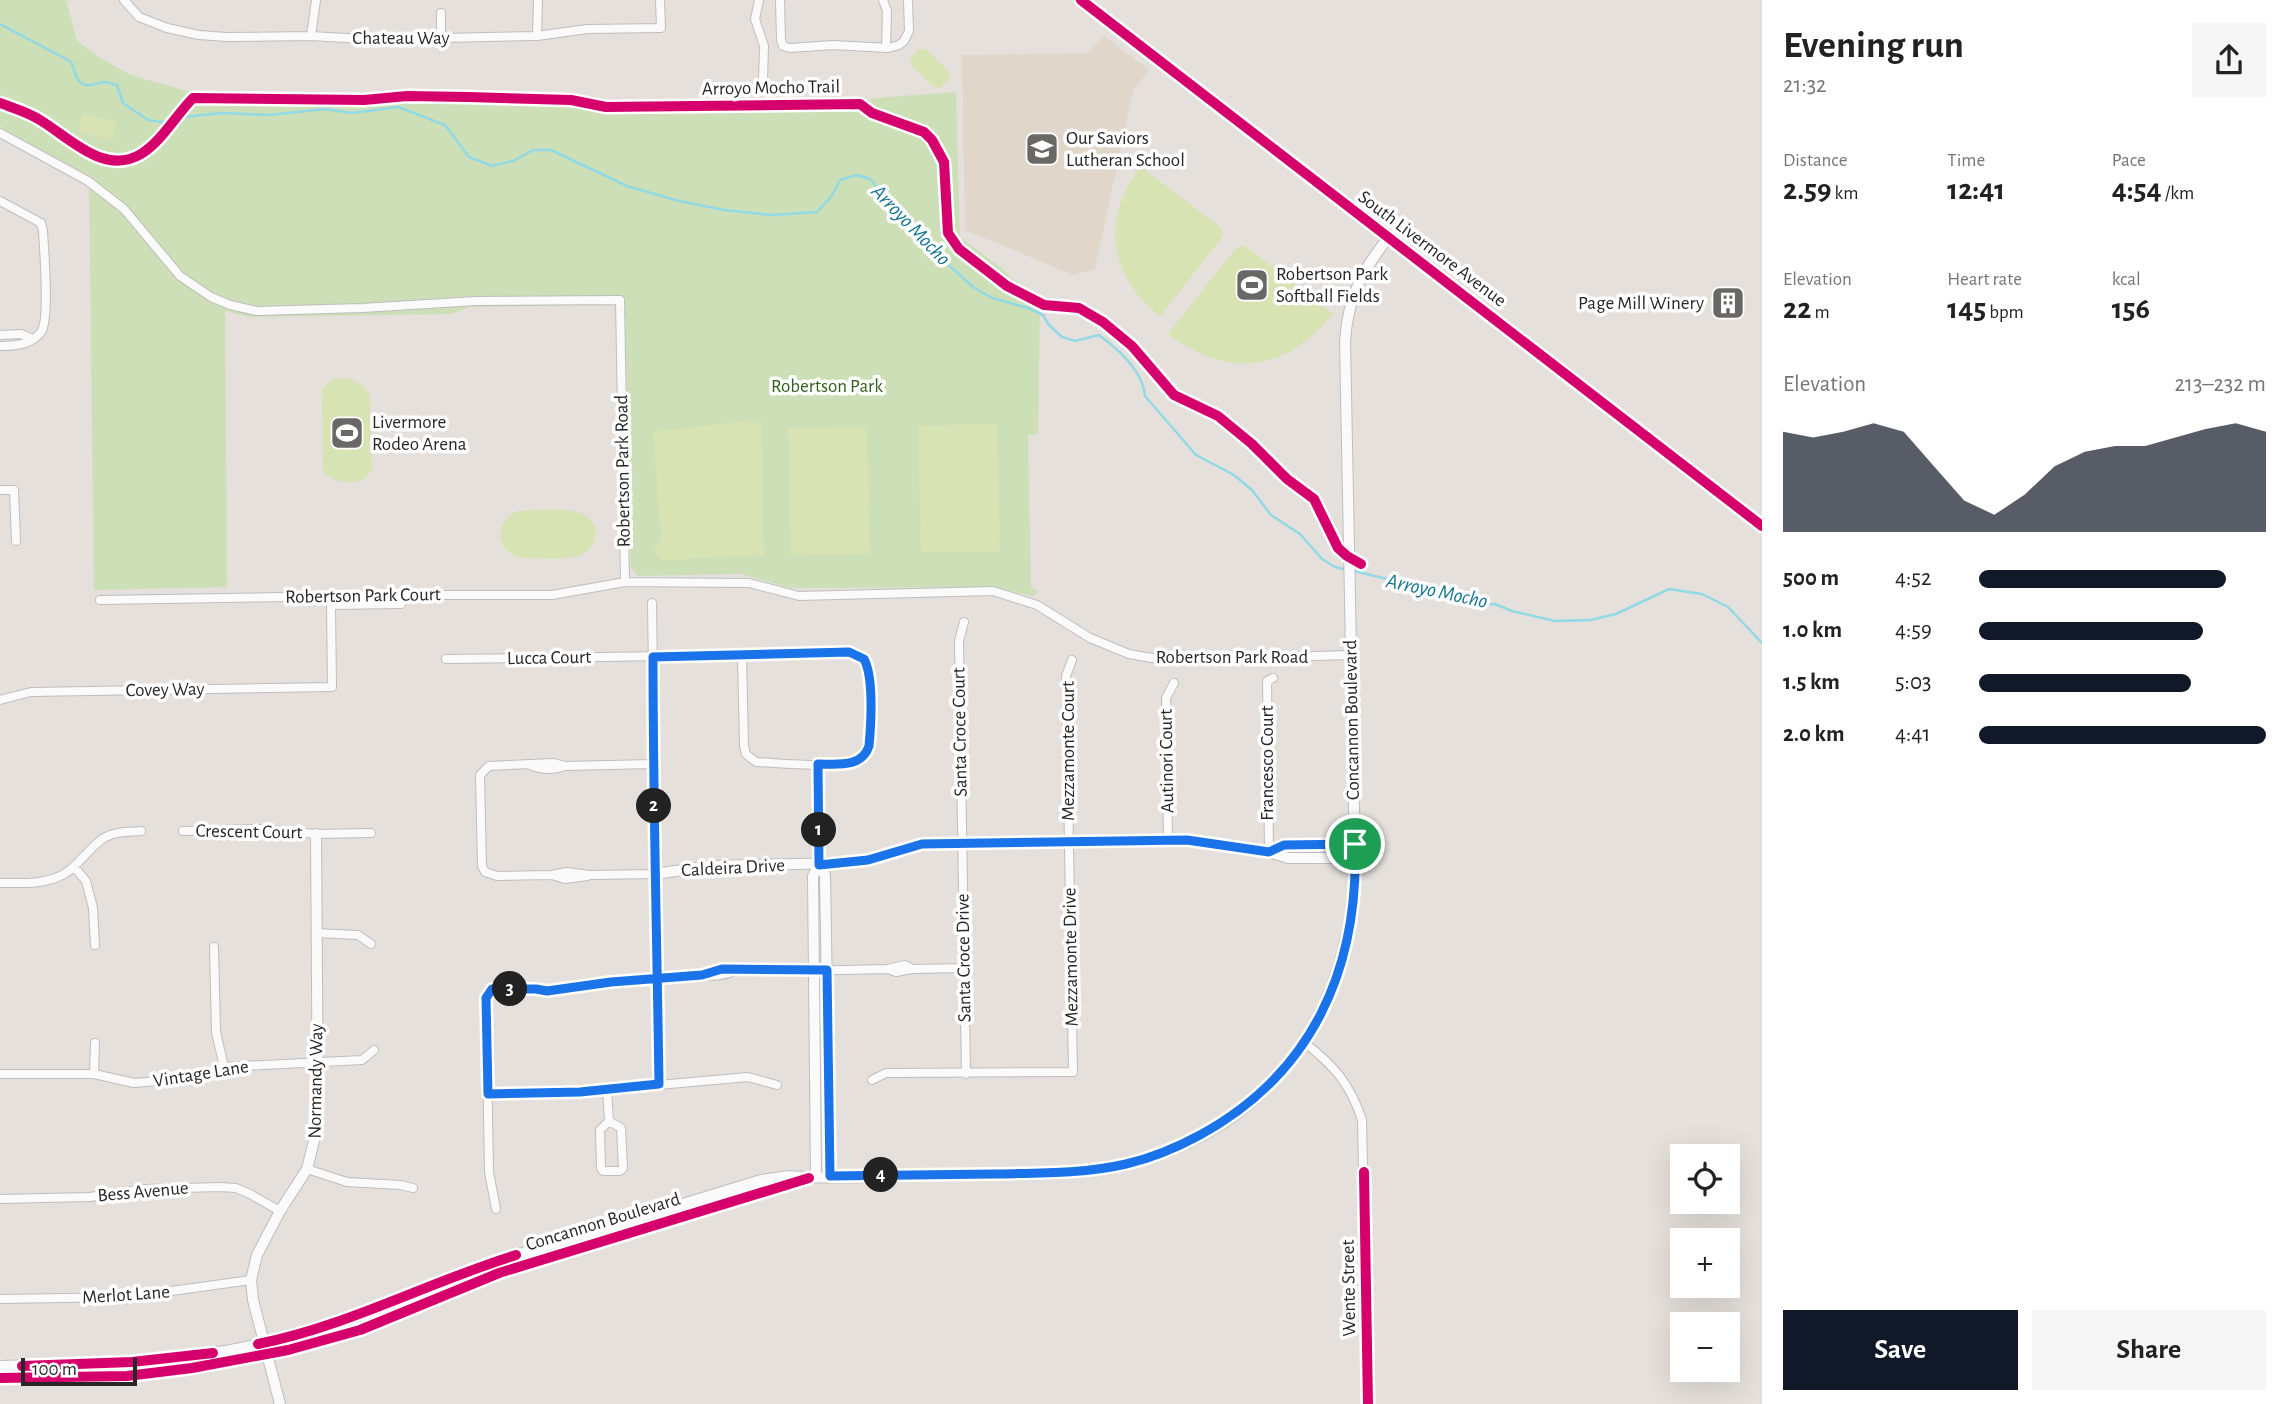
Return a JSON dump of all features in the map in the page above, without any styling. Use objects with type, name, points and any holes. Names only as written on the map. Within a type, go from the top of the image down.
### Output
[{"type":"main road","name":"South Livermore Avenue","points":[[1081,0],[1762,526]]},
{"type":"main road","name":"Concannon Boulevard","points":[[0,1366],[132,1362],[226,1351],[266,1348],[288,1350],[360,1329],[499,1273],[812,1177],[1065,1173],[1126,1164],[1156,1156],[1222,1123],[1250,1103],[1276,1079],[1304,1042],[1331,992],[1348,936],[1355,844],[1345,341],[1347,315],[1354,293],[1365,270],[1388,238]]},
{"type":"main road","name":"Normandy Way","points":[[280,1404],[253,1300],[251,1280],[257,1255],[280,1211],[307,1169],[318,1125],[316,834]]},
{"type":"main road","name":"Caldeira Drive","points":[[655,874],[710,866],[819,865],[868,860],[922,844],[962,843],[1198,841],[1269,852],[1288,858],[1355,858]]},
{"type":"main road","name":"Caldeira Drive","points":[[1269,852],[1284,845],[1355,844]]},
{"type":"main road","points":[[819,865],[813,876],[821,970],[830,1176]]},
{"type":"main road","points":[[812,1177],[821,970]]},
{"type":"main road","name":"Concannon Boulevard","points":[[0,1378],[127,1376],[192,1368],[266,1348]]},
{"type":"street","name":"Chateau Way","points":[[124,0],[139,17],[167,28],[199,35],[363,39],[537,36],[587,29],[661,28],[660,0]]},
{"type":"street","points":[[311,36],[316,0]]},
{"type":"street","points":[[537,36],[538,0]]},
{"type":"street","points":[[760,0],[755,19],[764,46],[763,81]]},
{"type":"street","points":[[780,0],[782,44]]},
{"type":"street","points":[[883,0],[887,11],[886,47]]},
{"type":"street","points":[[764,46],[782,44],[790,48],[833,45],[886,47],[904,41],[909,31],[908,0]]},
{"type":"street","points":[[441,13],[441,38]]},
{"type":"street","name":"Robertson Park Road","points":[[0,133],[88,181],[124,209],[180,276],[211,297],[230,305],[257,312],[477,301],[620,300],[625,582],[748,583],[799,596],[993,591],[1037,605],[1090,638],[1129,654],[1163,660],[1351,655]]},
{"type":"street","points":[[0,201],[41,223],[45,317],[40,333],[33,339],[19,346],[0,346]]},
{"type":"street","points":[[0,335],[21,334],[33,339]]},
{"type":"street","points":[[0,490],[14,490],[16,541]]},
{"type":"street","name":"Robertson Park Court","points":[[100,600],[552,595],[625,582]]},
{"type":"street","points":[[652,603],[659,1084]]},
{"type":"street","name":"Covey Way","points":[[0,700],[31,692],[332,687],[331,605],[401,604]]},
{"type":"street","name":"Santa Croce Court","points":[[962,843],[959,641],[964,622]]},
{"type":"street","points":[[849,652],[864,659],[868,670],[869,689],[870,739],[867,752],[858,761],[850,763],[818,764],[757,762],[746,754],[742,655],[849,652]]},
{"type":"street","name":"Lucca Court","points":[[446,659],[742,655]]},
{"type":"street","name":"Mezzamonte Court","points":[[1068,842],[1066,676],[1072,660]]},
{"type":"street","name":"Francesco Court","points":[[1269,852],[1267,681],[1273,678]]},
{"type":"street","name":"Autinori Court","points":[[1168,840],[1166,698],[1174,683]]},
{"type":"street","points":[[653,764],[565,766],[553,763],[489,766],[480,775],[482,866],[490,875],[552,875],[565,879],[590,875],[655,874]]},
{"type":"street","points":[[818,764],[819,865]]},
{"type":"street","name":"Crescent Court","points":[[183,831],[260,829],[316,834],[371,833]]},
{"type":"street","points":[[0,883],[47,881],[62,876],[104,838],[115,833],[141,831]]},
{"type":"street","name":"Mezzamonte Drive","points":[[966,1074],[1073,1072],[1068,842]]},
{"type":"street","name":"Santa Croce Drive","points":[[962,843],[966,1074]]},
{"type":"street","points":[[74,867],[86,881],[93,908],[95,945]]},
{"type":"street","points":[[316,933],[358,935],[371,944]]},
{"type":"street","points":[[214,947],[216,1032],[224,1067]]},
{"type":"street","points":[[496,1209],[489,1179],[486,998],[489,992],[496,988],[536,989],[546,985],[557,988],[658,978],[722,976],[735,971],[888,969],[905,965],[912,968],[965,968]]},
{"type":"street","name":"Wente Street","points":[[1304,1042],[1332,1064],[1344,1080],[1362,1120],[1368,1404]]},
{"type":"street","points":[[94,1074],[96,1043]]},
{"type":"street","name":"Vintage Lane","points":[[0,1074],[94,1074],[134,1083],[168,1081],[204,1077],[224,1067],[362,1060],[374,1050]]},
{"type":"street","points":[[872,1080],[886,1073],[966,1074]]},
{"type":"street","points":[[488,1094],[553,1093],[748,1077],[777,1085]]},
{"type":"street","points":[[607,1089],[609,1121],[600,1130],[601,1168],[603,1171],[621,1171],[623,1134],[621,1128],[609,1121]]},
{"type":"street","points":[[307,1169],[347,1182],[413,1188]]},
{"type":"street","name":"Bess Avenue","points":[[0,1199],[90,1197],[144,1189],[219,1187],[243,1191],[280,1211]]},
{"type":"street","name":"Merlot Lane","points":[[0,1299],[128,1297],[251,1280]]},
{"type":"shaded area","name":"Our Saviors Lutheran School","points":[[1104,36],[1149,70],[1133,90],[1095,269],[1074,275],[965,230],[962,55],[1088,53]]},
{"type":"green space","name":"Robertson Park","points":[[0,0],[66,0],[77,41],[102,59],[131,75],[200,95],[255,98],[431,96],[571,100],[606,107],[860,104],[875,98],[956,92],[960,237],[1000,267],[1040,305],[1038,434],[1028,435],[1031,587],[1039,592],[1032,596],[993,587],[790,588],[741,574],[638,576],[631,568],[625,305],[470,307],[451,314],[250,317],[225,311],[227,587],[94,590],[89,176],[0,127]]},
{"type":"green space","points":[[919,49],[926,49],[950,73],[949,79],[940,88],[934,87],[911,65],[910,58]]},
{"type":"green space","points":[[83,114],[117,122],[112,140],[78,132]]},
{"type":"green space","points":[[1140,166],[1223,229],[1222,237],[1160,317],[1129,283],[1116,246],[1115,227],[1119,207]]},
{"type":"green space","name":"Robertson Park Softball Fields","points":[[1244,245],[1333,314],[1314,334],[1295,348],[1275,358],[1255,363],[1234,363],[1213,358],[1168,334],[1235,249]]},
{"type":"green space","name":"Livermore Rodeo Arena","points":[[344,378],[359,383],[370,395],[372,470],[362,479],[348,482],[334,479],[323,471],[322,388],[333,379]]},
{"type":"green space","points":[[756,420],[762,423],[764,555],[663,560],[652,549],[661,540],[653,432]]},
{"type":"green space","points":[[997,424],[1000,551],[921,552],[918,426]]},
{"type":"green space","points":[[867,427],[870,554],[790,555],[788,428]]},
{"type":"green space","points":[[519,511],[577,512],[593,523],[595,540],[587,551],[575,557],[520,558],[505,549],[500,535],[505,521]]},
{"type":"waterway","name":"Arroyo Mocho","points":[[0,24],[70,61],[82,84],[106,82],[117,85],[123,103],[148,120],[161,122],[221,113],[269,115],[325,109],[352,113],[398,107],[445,125],[469,157],[492,166],[513,161],[533,150],[551,150],[627,186],[679,201],[724,210],[771,215],[817,212],[831,197],[840,180],[857,175],[870,179],[931,249],[973,287],[992,298],[1043,315],[1062,337],[1075,341],[1099,335],[1135,369],[1145,396],[1196,455],[1234,475],[1252,490],[1271,515],[1300,534],[1322,559],[1347,570]]},
{"type":"waterway","name":"Arroyo Mocho","points":[[1354,571],[1400,582],[1438,596],[1479,605],[1495,604],[1512,611],[1555,621],[1591,620],[1616,614],[1669,589],[1702,594],[1728,607],[1762,643]]},
{"type":"cycle path","points":[[1081,0],[1762,526]]},
{"type":"cycle path","name":"Arroyo Mocho Trail","points":[[0,103],[35,117],[88,152],[114,160],[127,160],[149,149],[193,98],[364,100],[407,96],[468,97],[571,100],[606,107],[860,104],[872,113],[924,132],[932,140],[944,162],[948,233],[959,249],[1007,286],[1044,305],[1079,308],[1103,322],[1132,346],[1174,395],[1218,416],[1252,444],[1287,479],[1314,499],[1338,548],[1361,564]]},
{"type":"cycle path","points":[[1364,1172],[1368,1404]]},
{"type":"cycle path","points":[[0,1378],[127,1376],[192,1368],[288,1350],[360,1330],[499,1273],[809,1178]]},
{"type":"cycle path","points":[[258,1344],[356,1315],[516,1255]]},
{"type":"cycle path","points":[[22,1366],[132,1362],[213,1353]]},
{"type":"place","name":"Our Saviors Lutheran School","points":[[1042,149]]},
{"type":"place","name":"Robertson Park Softball Fields","points":[[1252,285]]},
{"type":"place","name":"Page Mill Winery","points":[[1728,303]]},
{"type":"place","name":"Livermore Rodeo Arena","points":[[347,433]]},
{"type":"route","points":[[1355,844],[1284,845],[1269,852],[1187,840],[922,844],[868,860],[819,865],[818,764],[858,761],[864,757],[869,746],[868,670],[862,656],[849,652],[653,657],[653,764],[658,978],[659,1084],[580,1092],[488,1094],[486,998],[492,989],[547,991],[611,982],[658,978],[702,975],[722,969],[827,970],[830,1176],[1065,1173],[1126,1164],[1156,1156],[1222,1123],[1250,1103],[1292,1061],[1331,992],[1348,936],[1355,880],[1355,844]]}]
